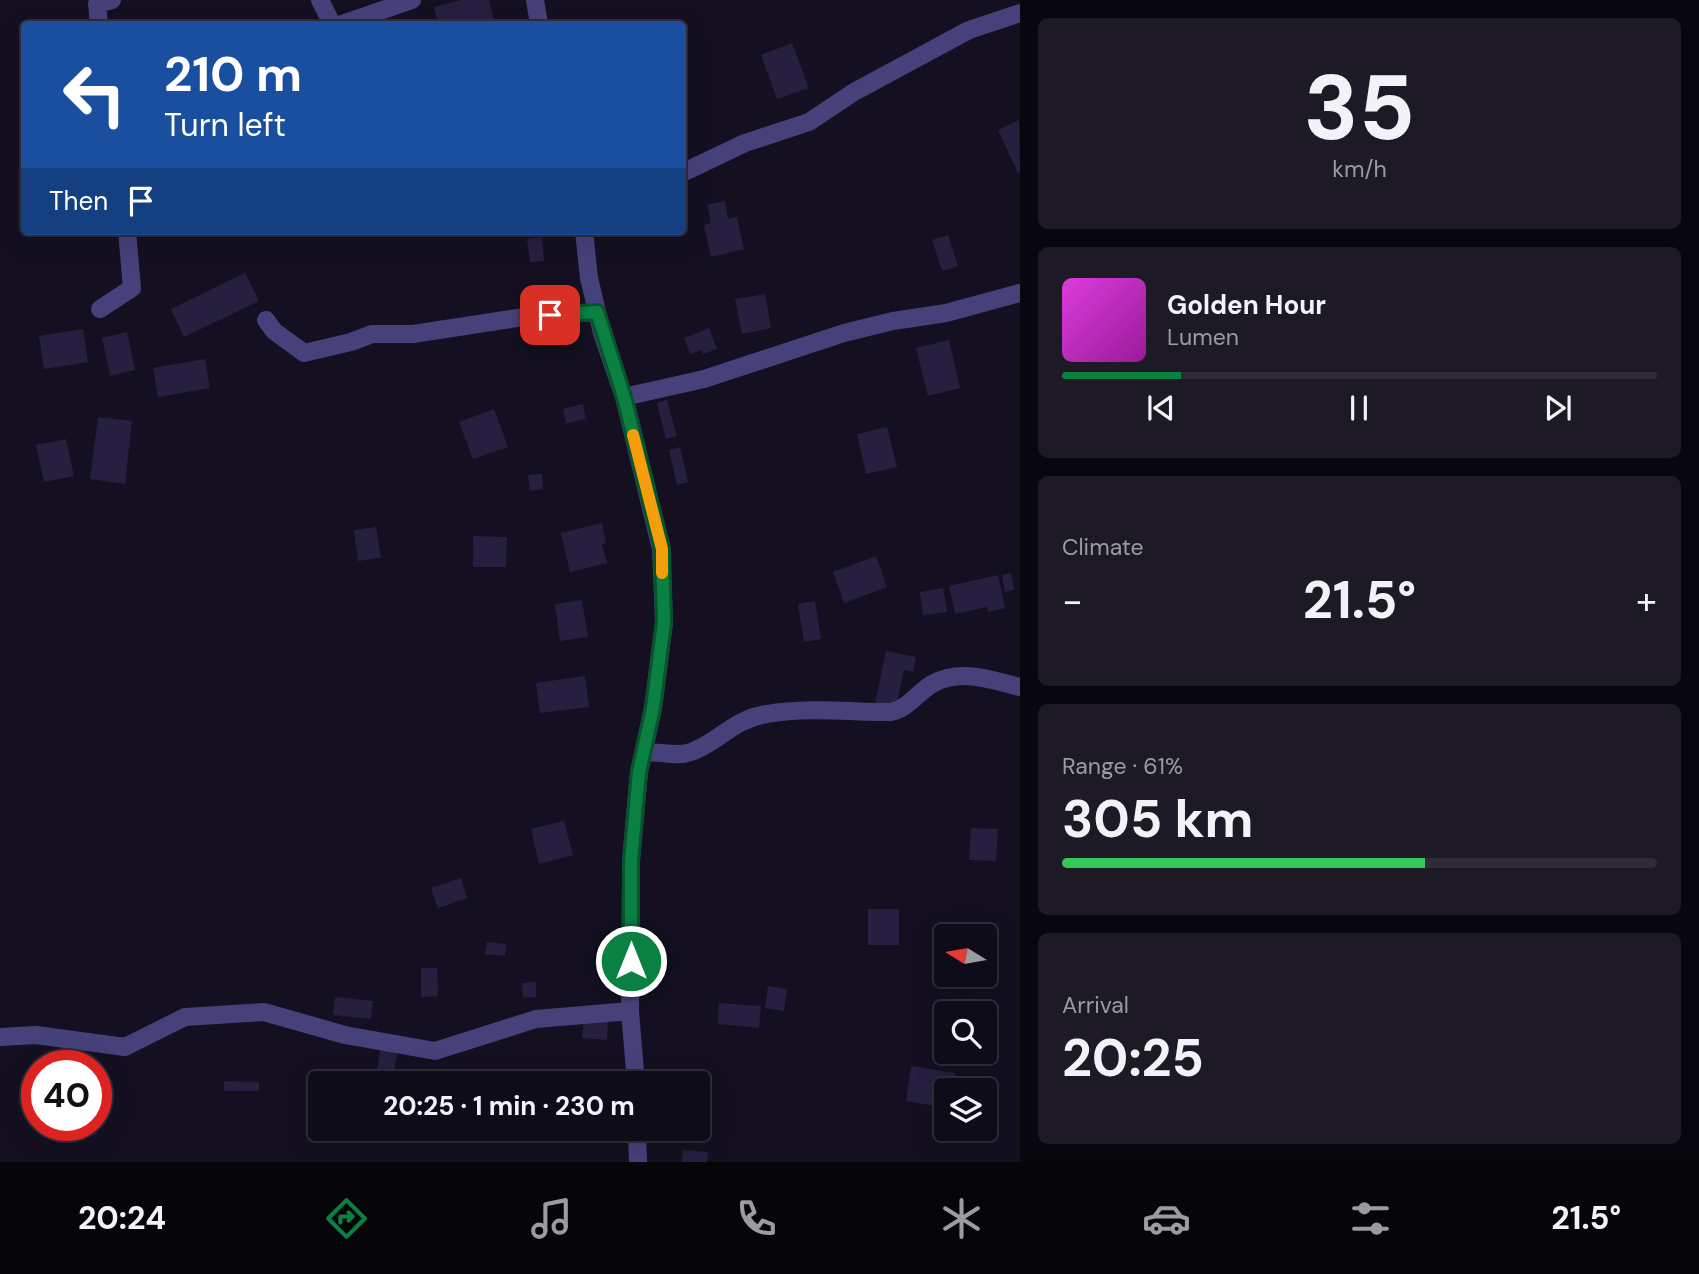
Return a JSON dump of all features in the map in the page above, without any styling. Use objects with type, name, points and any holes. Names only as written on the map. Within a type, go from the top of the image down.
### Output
[{"type":"street","points":[[99,21],[97,4],[112,0]]},
{"type":"street","points":[[320,0],[330,21]]},
{"type":"street","points":[[351,21],[412,0]]},
{"type":"street","points":[[534,0],[538,21]]},
{"type":"street","points":[[686,171],[745,143],[809,122],[854,92],[969,30],[1020,13]]},
{"type":"street","points":[[100,309],[132,288],[127,235]]},
{"type":"street","points":[[584,235],[597,312],[624,397],[662,549],[664,622],[653,708],[639,772],[631,861],[630,1011],[635,1071]]},
{"type":"street","points":[[624,397],[704,379],[844,333],[893,321],[946,313],[1020,293]]},
{"type":"street","points":[[266,320],[274,331],[304,353],[372,334],[413,334],[530,316],[597,312]]},
{"type":"street","points":[[643,753],[656,750],[678,755],[694,751],[737,723],[767,713],[804,710],[901,710],[932,684],[950,677],[988,678],[1020,687]]},
{"type":"street","points":[[0,1037],[36,1035],[125,1047],[185,1017],[264,1012],[345,1035],[435,1051],[536,1019],[630,1011]]},
{"type":"street","points":[[637,1141],[638,1162]]},
{"type":"building","points":[[461,0],[489,0],[494,21],[437,21],[434,7]]},
{"type":"building","points":[[792,43],[809,88],[777,99],[761,55]]},
{"type":"building","points":[[1019,120],[1020,172],[1018,173],[998,130]]},
{"type":"building","points":[[725,201],[728,219],[737,217],[744,249],[711,257],[704,225],[711,223],[707,205]]},
{"type":"building","points":[[948,235],[958,266],[942,271],[932,240]]},
{"type":"building","points":[[542,237],[544,261],[530,262],[527,239]]},
{"type":"building","points":[[245,273],[259,301],[184,337],[171,309]]},
{"type":"building","points":[[765,294],[771,328],[742,334],[735,299]]},
{"type":"building","points":[[709,328],[717,349],[703,354],[702,350],[690,354],[684,338]]},
{"type":"building","points":[[83,329],[88,362],[44,369],[39,336]]},
{"type":"building","points":[[127,332],[135,370],[110,376],[102,338]]},
{"type":"building","points":[[949,340],[960,388],[928,396],[916,348]]},
{"type":"building","points":[[205,359],[210,388],[158,397],[153,368]]},
{"type":"building","points":[[667,400],[677,436],[666,439],[657,403]]},
{"type":"building","points":[[583,404],[586,419],[566,423],[563,409]]},
{"type":"building","points":[[494,409],[508,447],[473,459],[459,422]]},
{"type":"building","points":[[98,417],[132,421],[125,484],[90,479]]},
{"type":"building","points":[[887,427],[897,467],[866,474],[857,434]]},
{"type":"building","points":[[66,439],[74,476],[44,482],[36,445]]},
{"type":"building","points":[[680,447],[688,482],[677,485],[669,450]]},
{"type":"building","points":[[542,474],[543,489],[530,491],[528,475]]},
{"type":"building","points":[[602,523],[606,543],[602,544],[607,563],[570,572],[561,533]]},
{"type":"building","points":[[376,527],[381,558],[358,561],[354,530]]},
{"type":"building","points":[[473,536],[507,537],[506,567],[473,567]]},
{"type":"building","points":[[876,556],[887,587],[844,603],[833,572]]},
{"type":"building","points":[[1011,573],[1014,590],[1005,592],[1002,575]]},
{"type":"building","points":[[998,575],[1005,608],[988,612],[987,607],[955,614],[949,586]]},
{"type":"building","points":[[943,588],[947,612],[923,615],[920,592]]},
{"type":"building","points":[[582,600],[588,637],[560,641],[555,604]]},
{"type":"building","points":[[815,601],[821,639],[804,642],[798,604]]},
{"type":"building","points":[[886,651],[916,657],[913,672],[904,670],[896,707],[875,703]]},
{"type":"building","points":[[585,676],[589,707],[540,713],[536,683]]},
{"type":"building","points":[[564,821],[573,855],[539,864],[531,829]]},
{"type":"building","points":[[971,828],[998,829],[996,861],[969,860]]},
{"type":"building","points":[[461,878],[467,898],[438,908],[431,888]]},
{"type":"building","points":[[868,909],[899,909],[899,945],[868,945]]},
{"type":"building","points":[[487,942],[506,944],[505,956],[485,954]]},
{"type":"building","points":[[421,968],[437,968],[438,996],[421,997]]},
{"type":"building","points":[[536,982],[536,997],[523,998],[522,983]]},
{"type":"building","points":[[768,986],[787,989],[784,1011],[765,1008]]},
{"type":"building","points":[[335,997],[373,1001],[371,1019],[333,1015]]},
{"type":"building","points":[[719,1003],[761,1006],[759,1028],[718,1024]]},
{"type":"building","points":[[584,1019],[608,1021],[607,1040],[582,1038]]},
{"type":"building","points":[[381,1045],[398,1047],[394,1071],[377,1071]]},
{"type":"building","points":[[911,1066],[955,1073],[954,1078],[934,1078],[934,1106],[906,1101]]},
{"type":"building","points":[[224,1081],[259,1082],[259,1091],[224,1091]]},
{"type":"building","points":[[683,1150],[708,1152],[707,1162],[682,1162]]},
{"type":"slow traffic","points":[[633,435],[662,549],[662,573]]},
{"type":"route","points":[[550,315],[597,312],[624,397],[662,549],[664,622],[653,708],[639,772],[631,861],[631,961]]}]
